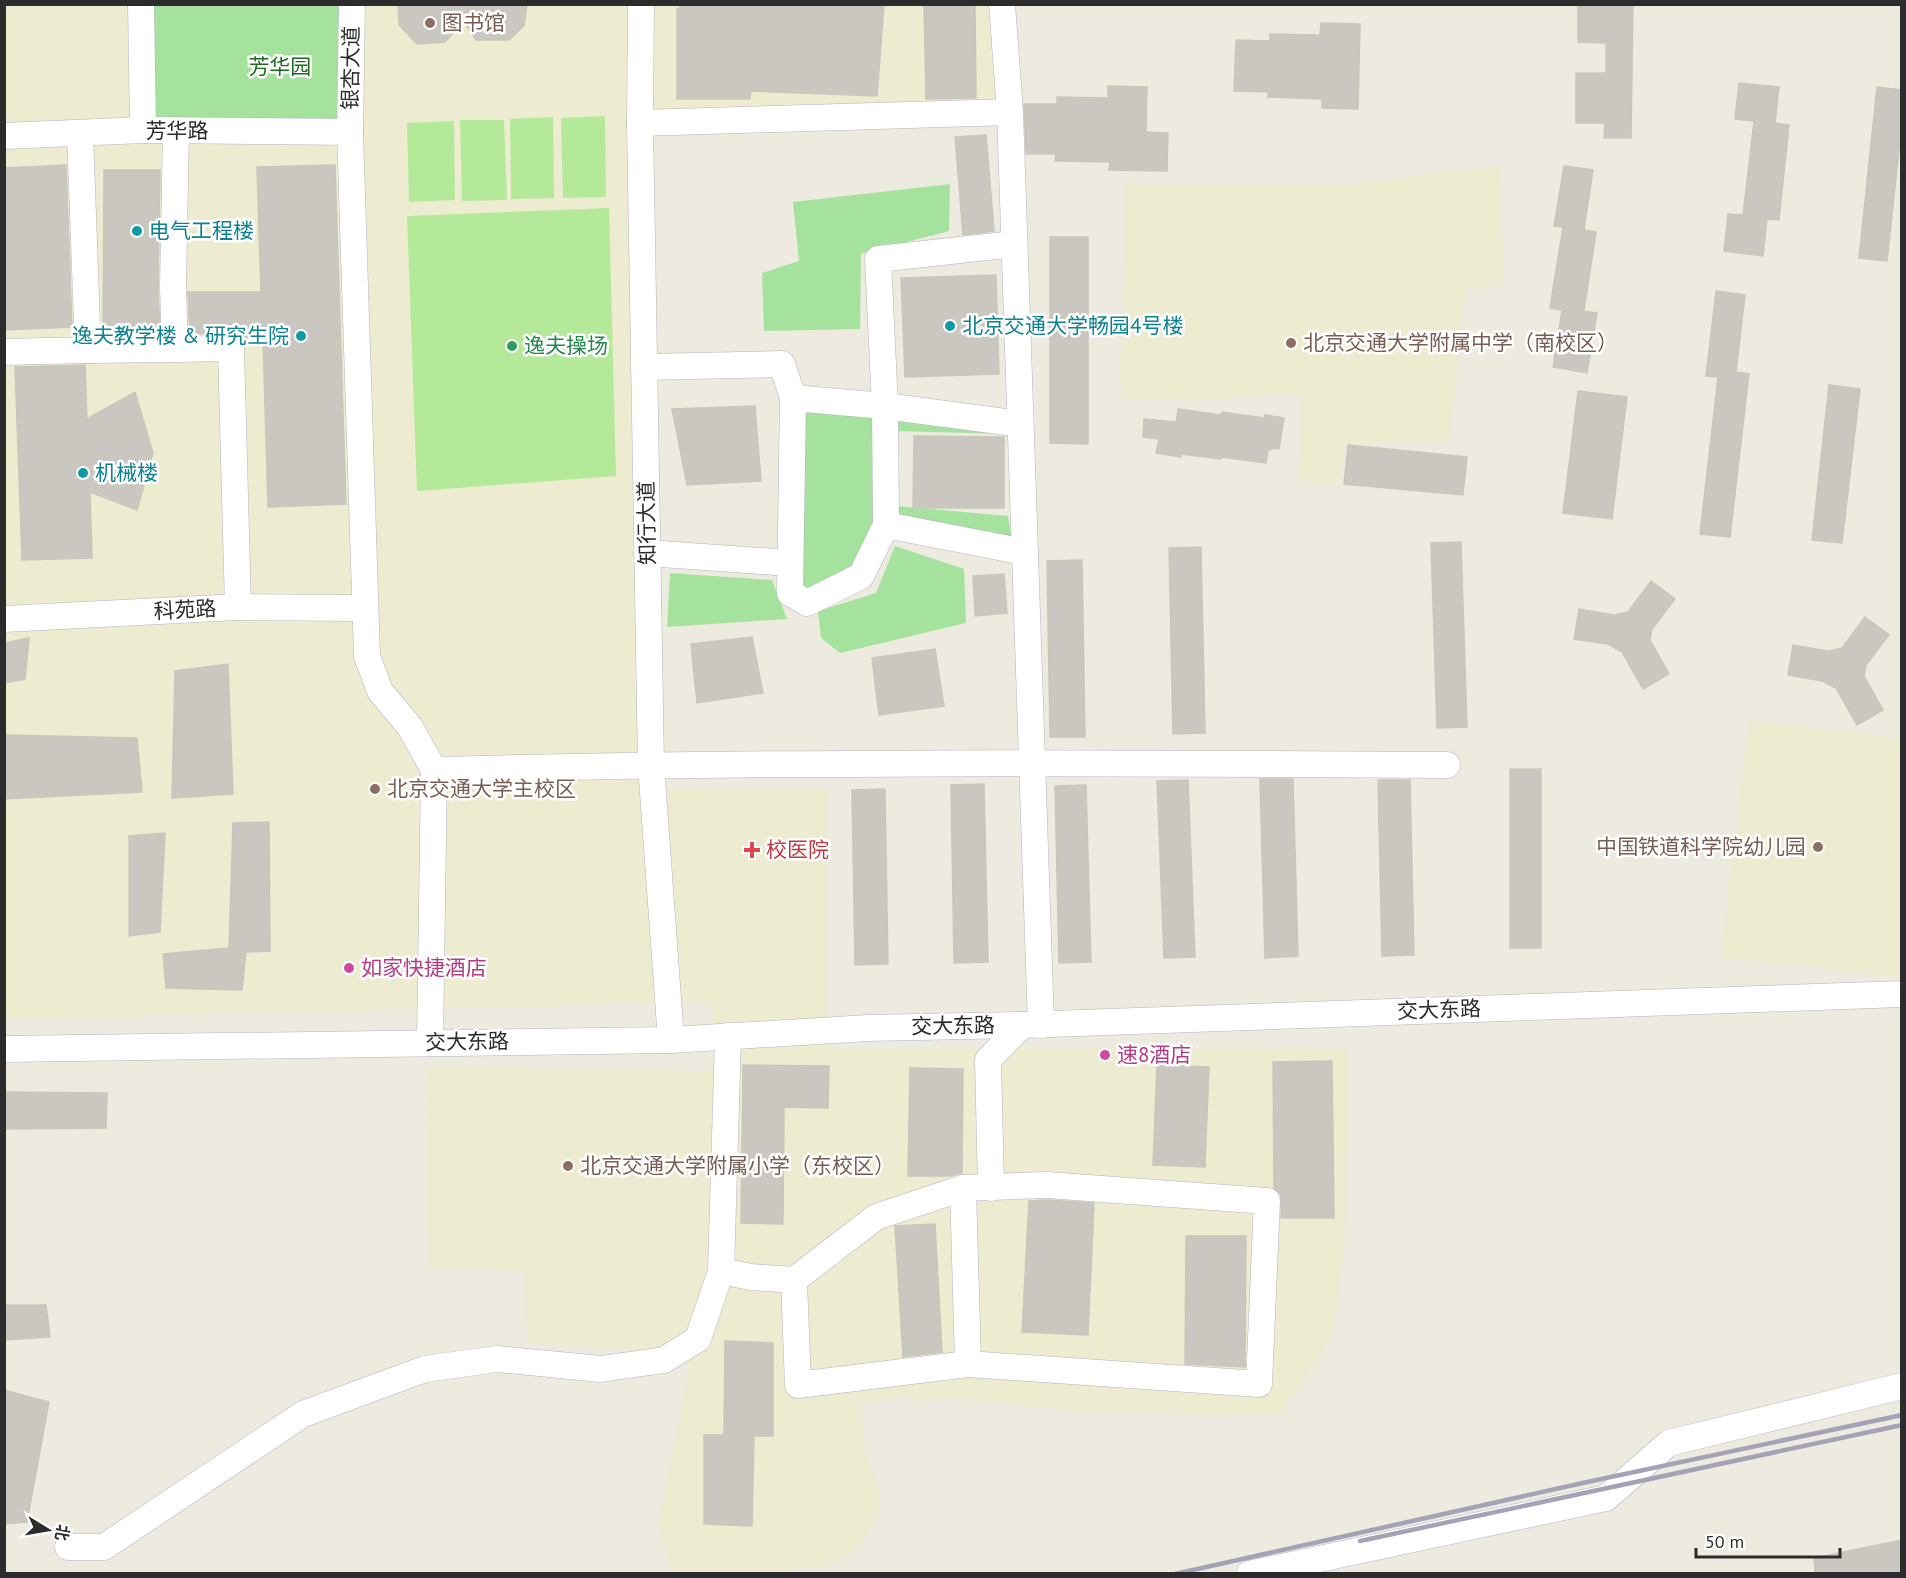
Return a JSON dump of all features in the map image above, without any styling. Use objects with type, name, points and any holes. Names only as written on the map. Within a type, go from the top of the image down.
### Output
[{"type":"street","points":[[141,4],[143,130]]},
{"type":"street","name":"银杏大道","points":[[352,4],[350,132],[367,656],[380,691],[410,727],[434,770]]},
{"type":"street","name":"知行大道","points":[[642,4],[640,123],[651,765],[671,1040]]},
{"type":"street","points":[[991,1188],[988,1060],[1031,1025],[1033,762],[1010,112],[1002,4]]},
{"type":"street","points":[[640,123],[1010,112]]},
{"type":"street","name":"芳华路","points":[[4,136],[143,130],[350,132]]},
{"type":"street","points":[[175,349],[173,286],[176,130]]},
{"type":"street","points":[[80,134],[88,350]]},
{"type":"street","points":[[644,367],[782,364],[793,398],[790,593],[807,603],[861,576],[886,525],[885,406],[878,259],[1014,244]]},
{"type":"street","points":[[4,352],[231,348],[238,607]]},
{"type":"street","points":[[793,398],[885,406],[1020,424]]},
{"type":"street","points":[[886,525],[1025,552]]},
{"type":"street","points":[[647,553],[790,563]]},
{"type":"street","name":"科苑路","points":[[4,619],[238,607],[365,608]]},
{"type":"street","points":[[430,1043],[434,770],[651,765],[1033,762],[1447,765]]},
{"type":"street","name":"交大东路","points":[[4,1049],[671,1040],[868,1028],[1031,1025],[1902,994]]},
{"type":"street","points":[[68,1547],[105,1547],[303,1414],[425,1369],[497,1359],[601,1369],[664,1360],[699,1339],[721,1271],[728,1036]]},
{"type":"street","points":[[721,1271],[751,1277],[794,1280],[876,1217],[963,1188],[1047,1185],[1267,1201],[1259,1384],[968,1364],[798,1385],[794,1280]]},
{"type":"street","points":[[963,1188],[968,1364]]},
{"type":"street","points":[[1249,1574],[1606,1498],[1669,1443],[1902,1386]]},
{"type":"shaded area","name":"北京交通大学主校区","points":[[4,5],[1005,5],[1010,112],[651,130],[666,788],[827,790],[828,1048],[1347,1047],[1346,1228],[1333,1334],[1280,1415],[1105,1414],[966,1400],[906,1398],[860,1403],[866,1459],[878,1482],[879,1512],[870,1530],[851,1555],[821,1568],[802,1567],[777,1573],[673,1573],[658,1522],[688,1377],[684,1334],[669,1346],[653,1351],[527,1342],[524,1271],[429,1269],[427,1067],[710,1071],[712,1001],[5,1020]]},
{"type":"shaded area","name":"北京交通大学附属中学（南校区）","points":[[1500,164],[1504,285],[1466,290],[1449,441],[1345,444],[1338,484],[1298,481],[1302,395],[1121,400],[1125,183],[1354,184]]},
{"type":"shaded area","name":"中国铁道科学院幼儿园","points":[[1749,720],[1901,738],[1902,956],[1899,978],[1721,957]]},
{"type":"green space","name":"芳华园","points":[[141,5],[345,5],[343,132],[143,122]]},
{"type":"green space","points":[[605,116],[606,197],[563,198],[561,118]]},
{"type":"green space","points":[[553,117],[554,198],[511,199],[510,119]]},
{"type":"green space","points":[[460,120],[504,120],[507,200],[462,201]]},
{"type":"green space","points":[[454,121],[455,200],[409,202],[407,123]]},
{"type":"green space","points":[[950,184],[949,231],[861,254],[860,329],[764,331],[762,273],[799,261],[793,202]]},
{"type":"green space","name":"逸夫操场","points":[[609,208],[616,476],[417,491],[407,216]]},
{"type":"green space","points":[[805,408],[877,413],[879,521],[858,565],[812,590],[801,584]]},
{"type":"green space","points":[[893,416],[1007,434],[893,431]]},
{"type":"green space","points":[[897,506],[1008,516],[1012,541],[899,523]]},
{"type":"green space","points":[[895,546],[964,569],[966,623],[840,653],[821,638],[818,611],[876,593]]},
{"type":"green space","points":[[670,573],[772,580],[787,619],[667,627]]},
{"type":"building","name":"图书馆","points":[[398,4],[527,4],[524,26],[509,40],[476,40],[464,22],[445,42],[417,44],[399,25]]},
{"type":"building","points":[[687,4],[884,4],[877,96],[751,91],[750,99],[677,99],[677,9]]},
{"type":"building","points":[[924,4],[975,4],[976,98],[926,99]]},
{"type":"building","points":[[1578,4],[1633,4],[1631,138],[1604,138],[1605,123],[1576,123],[1576,73],[1606,73],[1606,43],[1578,42]]},
{"type":"building","points":[[1321,23],[1360,24],[1358,109],[1322,108],[1322,99],[1268,97],[1268,92],[1234,91],[1236,40],[1270,41],[1270,34],[1320,35]]},
{"type":"building","points":[[1739,83],[1779,87],[1775,123],[1789,125],[1779,220],[1767,219],[1763,256],[1724,251],[1728,214],[1743,215],[1754,121],[1735,119]]},
{"type":"building","points":[[1108,86],[1147,87],[1146,132],[1168,133],[1167,171],[1109,170],[1110,162],[1055,161],[1056,154],[1026,154],[1024,104],[1057,104],[1057,97],[1108,98]]},
{"type":"building","points":[[1877,87],[1902,90],[1902,122],[1887,261],[1859,258]]},
{"type":"building","points":[[986,135],[994,231],[963,235],[955,137]]},
{"type":"building","points":[[66,165],[72,327],[4,330],[4,168]]},
{"type":"building","name":"逸夫教学楼 & 研究生院","points":[[335,165],[346,504],[268,507],[263,338],[242,338],[231,333],[190,334],[188,292],[261,292],[257,167]]},
{"type":"building","points":[[1564,166],[1593,170],[1584,230],[1596,232],[1584,311],[1597,313],[1587,373],[1553,367],[1562,310],[1550,308],[1563,227],[1554,226]]},
{"type":"building","points":[[104,170],[160,170],[158,287],[160,334],[103,335]]},
{"type":"building","points":[[1050,237],[1088,237],[1088,444],[1050,443]]},
{"type":"building","name":"北京交通大学畅园4号楼","points":[[996,275],[999,374],[905,377],[901,278]]},
{"type":"building","points":[[1716,291],[1745,295],[1736,372],[1749,374],[1730,537],[1700,534],[1718,377],[1706,376]]},
{"type":"building","name":"机械楼","points":[[85,365],[87,419],[135,392],[153,453],[137,510],[90,492],[92,558],[22,560],[15,367]]},
{"type":"building","points":[[1829,385],[1860,389],[1842,543],[1812,540]]},
{"type":"building","points":[[1578,391],[1627,397],[1612,519],[1563,513]]},
{"type":"building","points":[[755,406],[761,481],[687,485],[672,409]]},
{"type":"building","points":[[1178,409],[1221,415],[1222,412],[1265,418],[1265,415],[1284,418],[1279,449],[1268,450],[1266,463],[1221,457],[1221,459],[1181,454],[1181,457],[1156,453],[1159,439],[1143,437],[1144,419],[1176,422]]},
{"type":"building","points":[[914,436],[1004,437],[1004,508],[913,508]]},
{"type":"building","points":[[1348,445],[1467,457],[1463,495],[1344,484]]},
{"type":"building","points":[[1461,542],[1467,727],[1437,728],[1431,543]]},
{"type":"building","points":[[1201,547],[1205,733],[1173,734],[1169,548]]},
{"type":"building","points":[[1082,560],[1085,737],[1050,737],[1047,561]]},
{"type":"building","points":[[1004,574],[1007,613],[975,616],[973,576]]},
{"type":"building","points":[[1651,581],[1675,599],[1652,629],[1650,640],[1669,674],[1643,689],[1622,652],[1608,644],[1574,639],[1579,609],[1614,615],[1628,612]]},
{"type":"building","points":[[1865,617],[1889,635],[1866,665],[1864,676],[1883,710],[1857,725],[1836,688],[1822,681],[1788,675],[1793,645],[1828,651],[1842,648]]},
{"type":"building","points":[[752,637],[763,693],[697,703],[691,644]]},
{"type":"building","points":[[29,638],[25,679],[4,683],[4,643]]},
{"type":"building","points":[[935,649],[944,706],[879,715],[872,658]]},
{"type":"building","points":[[228,664],[233,794],[172,798],[175,671]]},
{"type":"building","points":[[4,735],[137,738],[142,792],[4,799]]},
{"type":"building","points":[[1510,769],[1541,769],[1541,948],[1510,948]]},
{"type":"building","points":[[1260,779],[1293,779],[1298,956],[1265,958]]},
{"type":"building","points":[[1188,780],[1195,957],[1164,958],[1157,781]]},
{"type":"building","points":[[1378,780],[1410,780],[1414,955],[1382,956]]},
{"type":"building","points":[[984,784],[988,962],[954,963],[951,785]]},
{"type":"building","points":[[1086,785],[1091,962],[1059,963],[1055,786]]},
{"type":"building","points":[[885,789],[888,964],[855,965],[852,790]]},
{"type":"building","points":[[269,822],[270,951],[246,952],[242,990],[166,988],[163,954],[229,948],[233,823]]},
{"type":"building","points":[[165,833],[160,932],[129,936],[129,836]]},
{"type":"building","points":[[1332,1061],[1334,1218],[1281,1218],[1281,1195],[1274,1188],[1273,1062]]},
{"type":"building","points":[[743,1065],[829,1066],[828,1108],[784,1107],[783,1224],[741,1223]]},
{"type":"building","points":[[1157,1065],[1209,1067],[1205,1167],[1153,1165]]},
{"type":"building","points":[[910,1068],[963,1069],[962,1173],[950,1176],[908,1176]]},
{"type":"building","points":[[4,1092],[107,1093],[106,1128],[4,1129]]},
{"type":"building","points":[[1029,1201],[1094,1203],[1088,1335],[1022,1332]]},
{"type":"building","points":[[935,1224],[942,1352],[903,1357],[895,1226]]},
{"type":"building","points":[[1186,1236],[1246,1236],[1245,1367],[1185,1364]]},
{"type":"building","points":[[4,1305],[46,1305],[50,1337],[4,1340]]},
{"type":"building","points":[[725,1341],[773,1343],[773,1436],[754,1436],[752,1526],[704,1524],[704,1435],[724,1435]]},
{"type":"building","points":[[4,1390],[49,1402],[27,1522],[4,1524]]},
{"type":"building","points":[[1902,1540],[1902,1574],[1815,1574],[1814,1558]]},
{"type":"railway","points":[[1175,1574],[1578,1484],[1902,1415]]},
{"type":"railway","points":[[1360,1541],[1902,1425]]},
{"type":"place","name":"图书馆","points":[[430,23]]},
{"type":"place","name":"电气工程楼","points":[[137,231]]},
{"type":"place","name":"北京交通大学畅园4号楼","points":[[950,326]]},
{"type":"place","name":"逸夫教学楼 & 研究生院","points":[[301,336]]},
{"type":"place","name":"北京交通大学附属中学（南校区）","points":[[1291,343]]},
{"type":"place","name":"逸夫操场","points":[[512,346]]},
{"type":"place","name":"机械楼","points":[[83,473]]},
{"type":"place","name":"北京交通大学主校区","points":[[375,789]]},
{"type":"place","name":"中国铁道科学院幼儿园","points":[[1818,847]]},
{"type":"place","name":"校医院","points":[[752,850]]},
{"type":"place","name":"如家快捷酒店","points":[[349,968]]},
{"type":"place","name":"速8酒店","points":[[1105,1055]]},
{"type":"place","name":"北京交通大学附属小学（东校区）","points":[[568,1166]]}]
